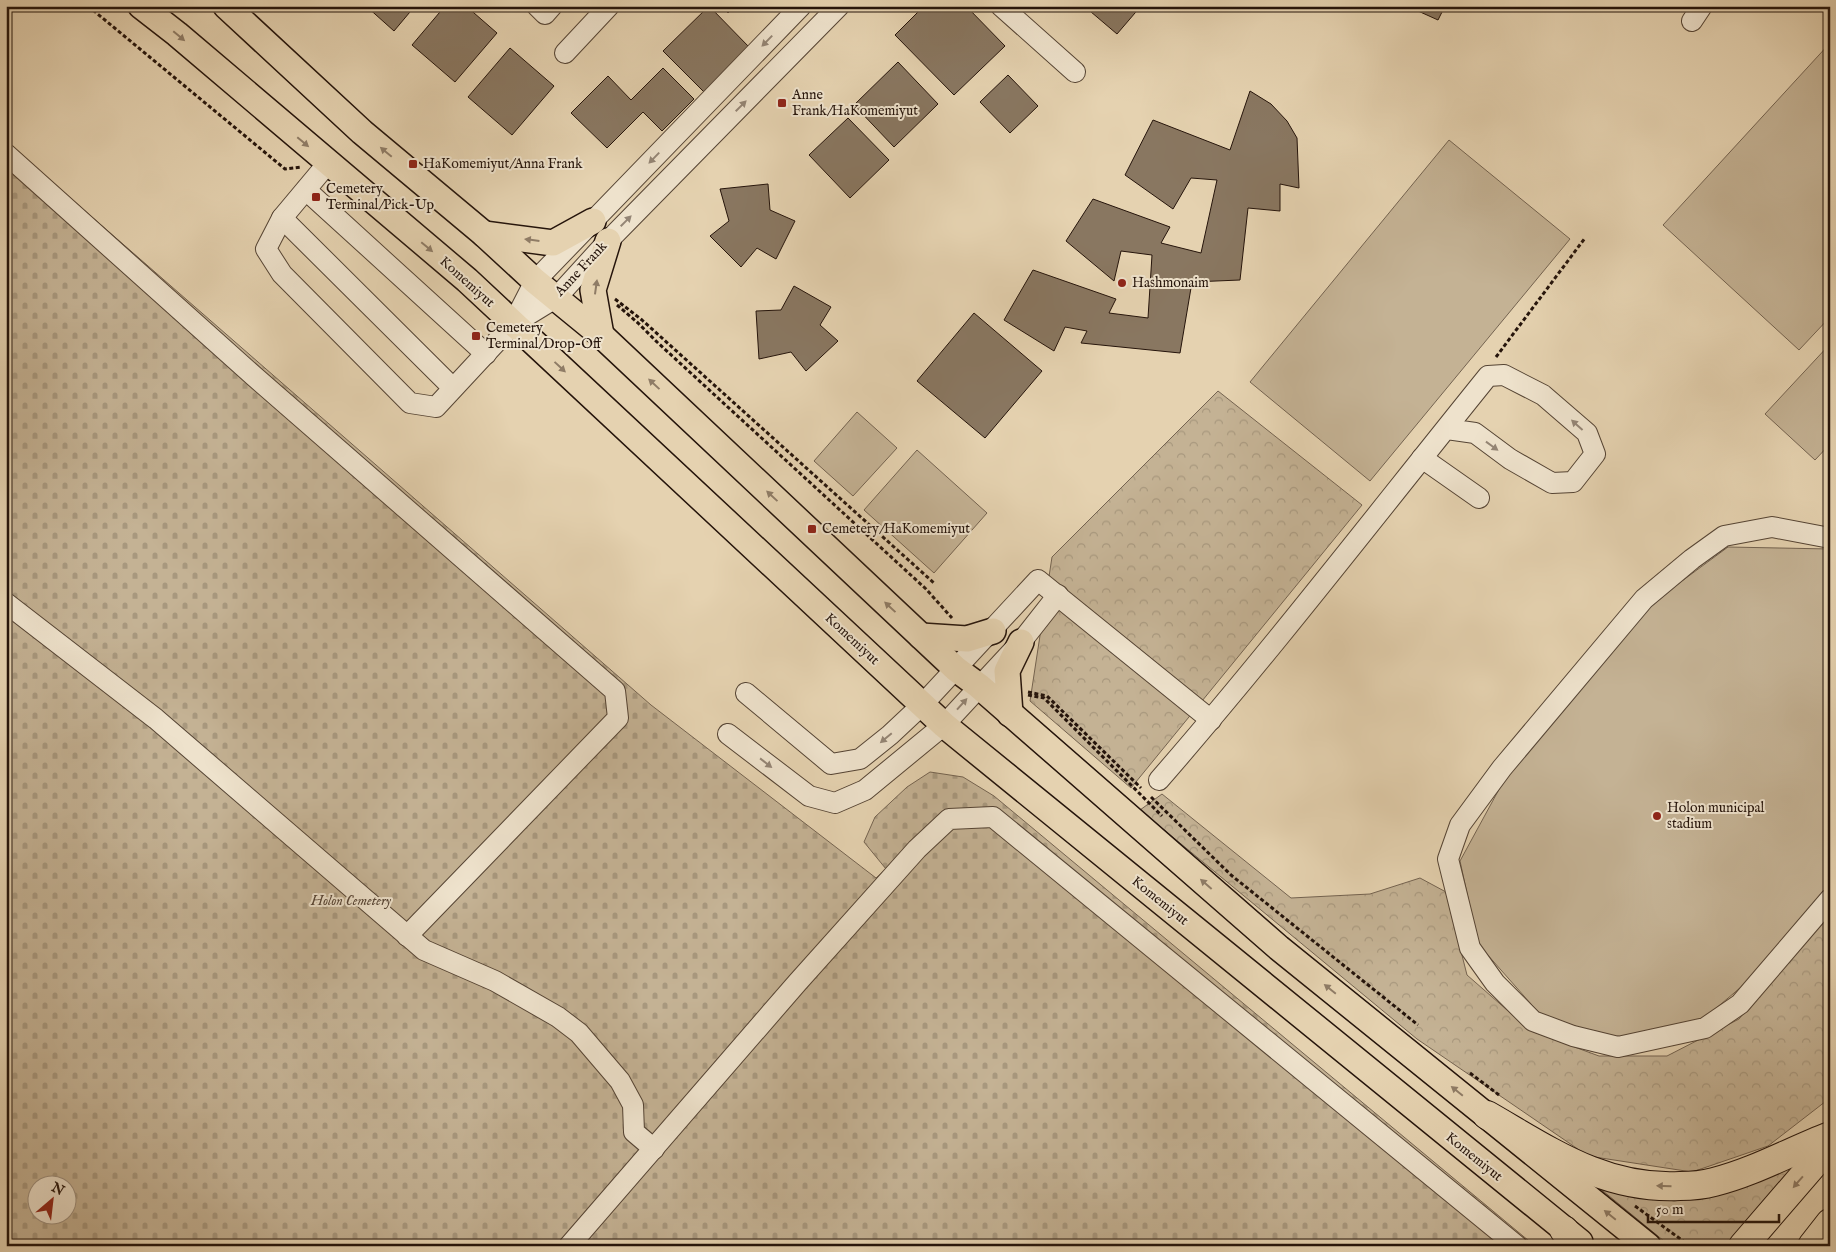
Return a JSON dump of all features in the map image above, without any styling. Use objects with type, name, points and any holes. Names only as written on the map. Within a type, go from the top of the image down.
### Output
[{"type":"highway","points":[[1494,1106],[1575,1164],[1618,1181],[1644,1186],[1668,1187],[1712,1183],[1744,1172],[1830,1136]]},
{"type":"highway","points":[[1743,1246],[1830,1145]]},
{"type":"highway","points":[[1812,1246],[1830,1224]]},
{"type":"main road","name":"Komemiyut","points":[[141,6],[467,280],[944,725],[1570,1238],[1585,1246]]},
{"type":"main road","points":[[226,6],[362,132],[484,234],[535,281],[557,297],[601,335],[956,669],[979,686],[1009,698],[1279,948],[1494,1106],[1648,1246]]},
{"type":"main road","points":[[484,234],[554,243],[600,231],[593,290],[601,335]]},
{"type":"main road","points":[[920,636],[967,639],[993,631]]},
{"type":"main road","points":[[1009,698],[1007,671],[1021,642]]},
{"type":"street","points":[[537,6],[545,14],[552,6]]},
{"type":"street","points":[[565,53],[609,6]]},
{"type":"street","name":"Anne Frank","points":[[514,324],[557,297],[600,231],[801,6]]},
{"type":"street","name":"Anne Frank","points":[[514,324],[535,281],[600,231],[839,6]]},
{"type":"street","points":[[1001,6],[1075,72]]},
{"type":"street","points":[[6,154],[262,383],[615,691],[618,718],[407,936]]},
{"type":"street","points":[[328,163],[282,218],[266,249],[282,274],[410,403],[436,407],[514,324]]},
{"type":"street","points":[[306,190],[486,354]]},
{"type":"street","points":[[282,218],[453,388]]},
{"type":"street","points":[[1159,780],[1211,720],[1488,376],[1504,375],[1543,395],[1587,433],[1601,455],[1573,482],[1552,483],[1510,459],[1474,433],[1447,429]]},
{"type":"street","points":[[1422,458],[1479,498]]},
{"type":"street","points":[[1830,538],[1772,527],[1721,528],[1692,559],[1644,599],[1502,768],[1460,825],[1448,859],[1470,948],[1495,984],[1533,1021],[1573,1036],[1618,1047],[1705,1028],[1740,1004],[1830,899]]},
{"type":"street","points":[[746,693],[831,764],[860,759],[922,705],[993,631],[1038,580],[1211,720]]},
{"type":"street","points":[[728,734],[809,796],[835,803],[865,790],[944,725],[1021,642],[1058,595]]},
{"type":"street","points":[[6,603],[156,719],[424,950],[496,981],[558,1017],[579,1033],[620,1081],[634,1105],[634,1132],[654,1149]]},
{"type":"street","points":[[569,1246],[916,849],[949,819],[993,817],[1518,1246]]},
{"type":"path","points":[[88,6],[285,169],[328,163]]},
{"type":"path","points":[[1488,376],[1498,352],[1585,238]]},
{"type":"path","points":[[595,285],[642,320],[934,583]]},
{"type":"path","points":[[595,285],[926,588],[954,620]]},
{"type":"path","points":[[1009,698],[1047,696],[1231,875],[1418,1025],[1415,1029],[1332,962]]},
{"type":"path","points":[[1009,698],[1044,698],[1169,822]]},
{"type":"path","points":[[1469,1072],[1494,1106]]},
{"type":"path","points":[[1618,1181],[1619,1195],[1690,1246]]},
{"type":"green space","points":[[1830,43],[1830,317],[1799,350],[1663,225]]},
{"type":"green space","points":[[1449,140],[1570,239],[1370,481],[1250,382]]},
{"type":"green space","name":"Holon Cemetery","points":[[6,142],[651,705],[876,878],[886,869],[864,842],[875,817],[907,787],[930,772],[963,777],[994,796],[1535,1246],[6,1246]]},
{"type":"green space","points":[[1830,344],[1830,444],[1815,460],[1765,414]]},
{"type":"green space","points":[[1218,391],[1362,505],[1131,788],[1030,701],[1052,557]]},
{"type":"green space","points":[[857,412],[897,448],[853,496],[814,461]]},
{"type":"green space","points":[[917,450],[987,513],[934,573],[864,510]]},
{"type":"green space","name":"Holon municipal stadium","points":[[1728,547],[1830,549],[1830,889],[1780,954],[1701,1021],[1613,1040],[1539,1013],[1478,944],[1460,861],[1509,771],[1644,609]]},
{"type":"green space","points":[[1162,794],[1291,898],[1370,894],[1420,878],[1446,892],[1467,975],[1531,1031],[1599,1056],[1667,1056],[1739,1019],[1830,910],[1830,1098],[1768,1146],[1692,1172],[1588,1156],[1417,1039],[1140,810]]},
{"type":"green space","points":[[1819,1142],[1729,1246],[1670,1246],[1586,1177],[1619,1191],[1674,1201],[1729,1192]]},
{"type":"building","points":[[366,6],[415,6],[394,31]]},
{"type":"building","points":[[445,6],[466,6],[497,33],[455,82],[412,45]]},
{"type":"building","points":[[709,6],[750,48],[704,92],[663,51]]},
{"type":"building","points":[[721,6],[735,6],[728,13]]},
{"type":"building","points":[[924,6],[966,6],[1005,46],[954,95],[895,35]]},
{"type":"building","points":[[1084,6],[1141,6],[1117,34]]},
{"type":"building","points":[[1407,6],[1445,6],[1438,20]]},
{"type":"building","points":[[510,48],[554,86],[512,135],[468,97]]},
{"type":"building","points":[[898,62],[938,104],[894,147],[854,105]]},
{"type":"building","points":[[663,68],[694,99],[662,131],[643,112],[607,148],[571,113],[608,76],[631,100]]},
{"type":"building","points":[[1008,75],[1038,106],[1010,133],[980,102]]},
{"type":"building","points":[[1250,91],[1271,104],[1287,121],[1297,138],[1299,188],[1280,184],[1280,211],[1248,208],[1240,280],[1192,282],[1180,353],[1081,343],[1087,331],[1065,327],[1054,351],[1004,320],[1033,270],[1116,299],[1109,313],[1148,318],[1152,255],[1121,251],[1114,281],[1066,241],[1093,199],[1170,227],[1161,243],[1201,253],[1217,180],[1191,178],[1173,209],[1125,175],[1153,120],[1230,150]]},
{"type":"building","points":[[848,118],[889,160],[850,198],[809,155]]},
{"type":"building","points":[[768,184],[770,210],[795,221],[776,259],[757,248],[741,267],[710,236],[729,221],[720,189]]},
{"type":"building","points":[[794,286],[831,307],[820,325],[838,341],[806,371],[791,352],[759,359],[756,311],[781,310]]},
{"type":"building","points":[[974,313],[1042,371],[985,438],[917,381]]},
{"type":"place","name":"Anne Frank/HaKomemiyut","points":[[782,103]]},
{"type":"place","name":"HaKomemiyut/Anna Frank","points":[[413,164]]},
{"type":"place","name":"Cemetery Terminal/Pick-Up","points":[[316,197]]},
{"type":"place","name":"Hashmonaim","points":[[1122,283]]},
{"type":"place","name":"Cemetery Terminal/Drop-Off","points":[[476,336]]},
{"type":"place","name":"Cemetery/HaKomemiyut","points":[[812,529]]},
{"type":"place","name":"Holon municipal stadium","points":[[1657,816]]}]
